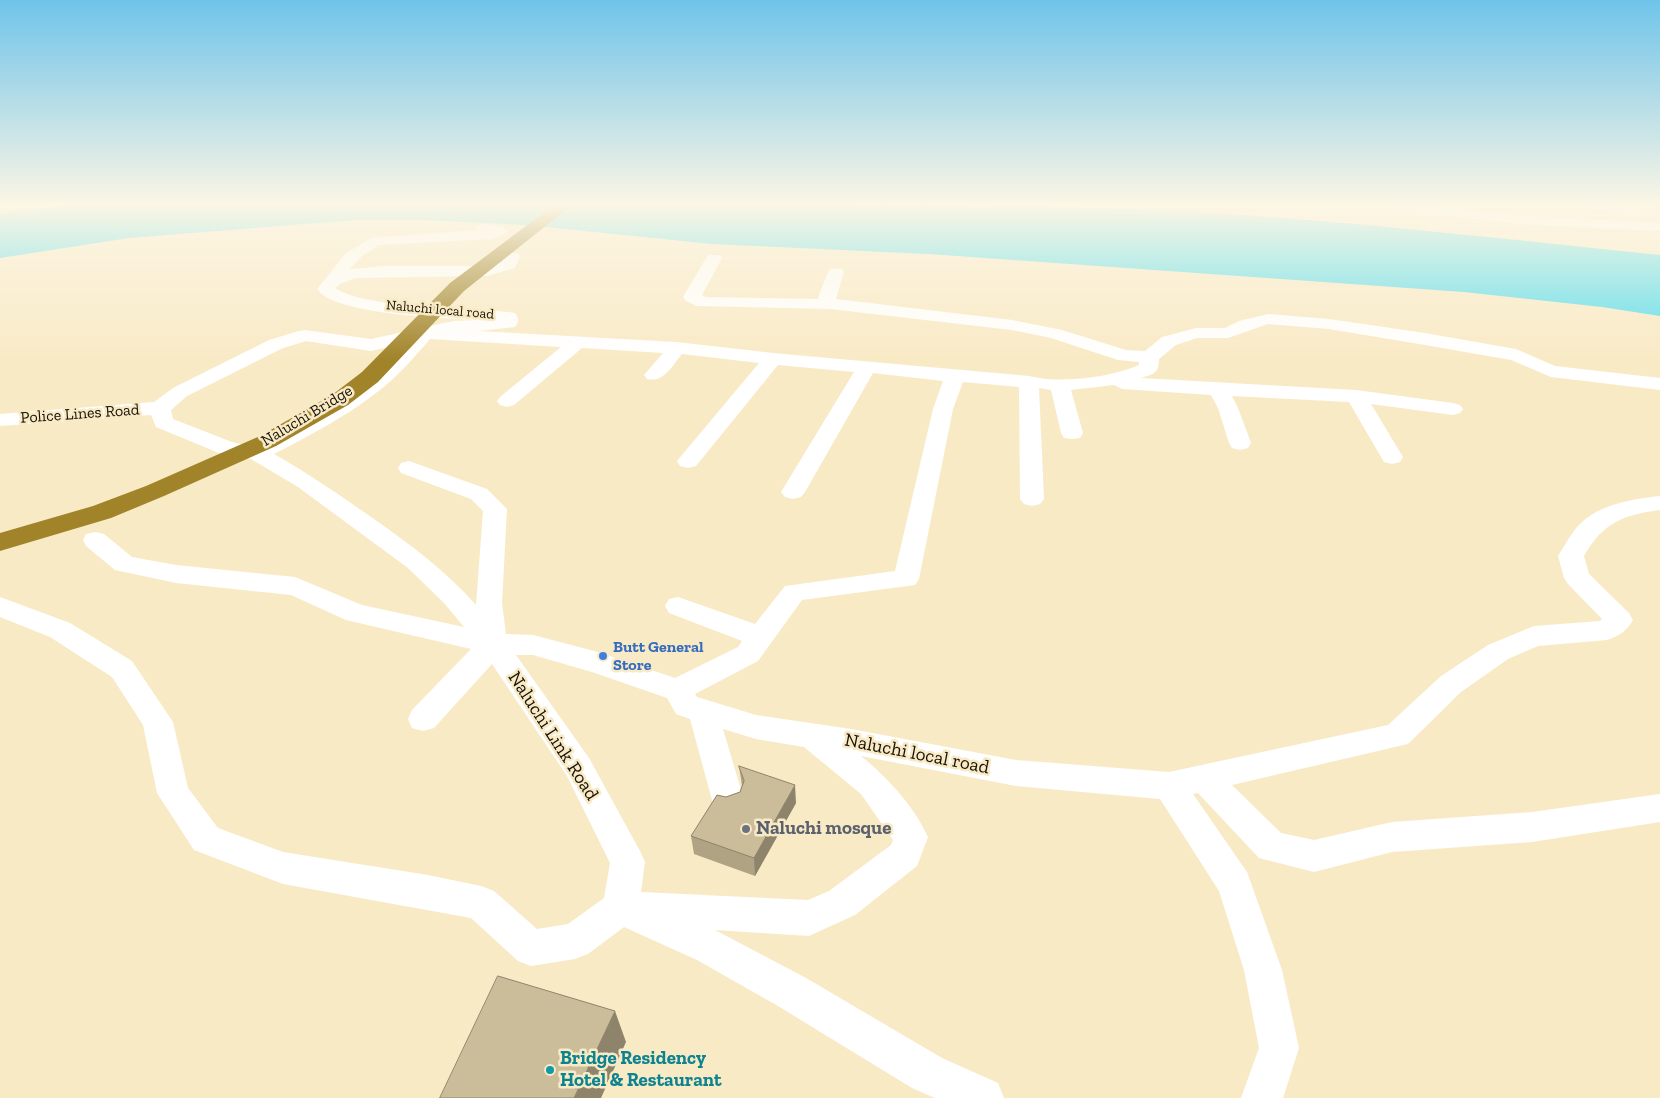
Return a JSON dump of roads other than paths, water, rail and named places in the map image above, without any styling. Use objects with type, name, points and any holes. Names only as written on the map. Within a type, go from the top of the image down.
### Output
[{"type":"highway","name":"Naluchi Bridge","points":[[0,542],[102,512],[155,491],[268,441],[340,400],[382,365],[457,287],[497,256]]},
{"type":"street","points":[[334,280],[352,256]]},
{"type":"street","points":[[334,280],[353,273],[385,271],[487,271],[509,265],[512,256]]},
{"type":"street","points":[[714,258],[692,297],[703,302],[830,304],[1012,325],[1056,334],[1126,356],[1149,357],[1169,341],[1196,333],[1228,333],[1245,325],[1268,319],[1329,324],[1516,355],[1551,371],[1660,384]]},
{"type":"street","points":[[830,304],[826,298],[834,282],[836,272]]},
{"type":"street","name":"Naluchi local road","points":[[334,280],[325,289],[330,294],[344,300],[415,310],[509,317],[509,322],[490,325],[452,326],[425,333]]},
{"type":"street","points":[[258,454],[308,428],[369,389],[406,355],[425,333]]},
{"type":"street","points":[[160,408],[180,392],[276,344],[305,335],[371,345],[425,333],[677,348],[773,359],[1060,385],[1105,382],[1356,396],[1420,403],[1453,409]]},
{"type":"street","points":[[507,401],[578,342]]},
{"type":"street","points":[[654,376],[677,348]]},
{"type":"street","points":[[1105,382],[1134,375],[1150,368],[1149,357]]},
{"type":"street","points":[[688,461],[773,359]]},
{"type":"street","points":[[793,492],[867,368]]},
{"type":"street","points":[[676,690],[748,654],[794,592],[906,579],[943,409],[955,376]]},
{"type":"street","points":[[1029,382],[1032,499]]},
{"type":"street","points":[[1060,385],[1072,433]]},
{"type":"street","points":[[1218,389],[1228,408],[1240,443]]},
{"type":"street","points":[[1356,396],[1392,457]]},
{"type":"street","name":"Police Lines Road","points":[[0,420],[160,408]]},
{"type":"street","name":"Naluchi Link Road","points":[[160,408],[163,423],[227,448],[258,454],[306,482],[417,562],[453,596],[493,644],[578,767],[628,862],[622,908]]},
{"type":"street","points":[[409,468],[479,494],[495,509],[489,603],[493,644],[423,719]]},
{"type":"street","name":"Naluchi local road","points":[[493,644],[533,645],[598,663],[676,690],[687,706],[756,727],[811,735],[1016,773],[1169,786],[1397,735],[1450,684],[1498,652],[1534,636],[1606,630],[1619,620],[1578,578],[1571,556],[1584,534],[1608,515],[1647,504],[1660,503]]},
{"type":"street","points":[[95,540],[124,564],[176,574],[295,586],[356,613],[493,644]]},
{"type":"street","points":[[0,606],[60,630],[122,669],[158,722],[173,793],[206,840],[282,868],[428,892],[481,903],[531,948],[575,941],[622,908],[809,918],[842,903],[905,854],[911,837],[872,784],[811,735]]},
{"type":"street","points":[[678,606],[761,637]]},
{"type":"street","points":[[703,711],[728,800]]},
{"type":"street","points":[[1205,779],[1271,847],[1314,856],[1392,837],[1532,827],[1660,808]]},
{"type":"street","points":[[1169,786],[1234,884],[1263,970],[1279,1048],[1262,1098]]},
{"type":"street","points":[[622,908],[710,947],[792,992],[928,1073],[983,1098]]},
{"type":"water","points":[[961,256],[1660,256],[1660,316],[1602,307],[1464,292]]},
{"type":"place","name":"Butt General Store","points":[[603,656]]},
{"type":"place","name":"Naluchi mosque","points":[[746,829]]},
{"type":"place","name":"Bridge Residency Hotel & Restaurant","points":[[550,1070]]}]
